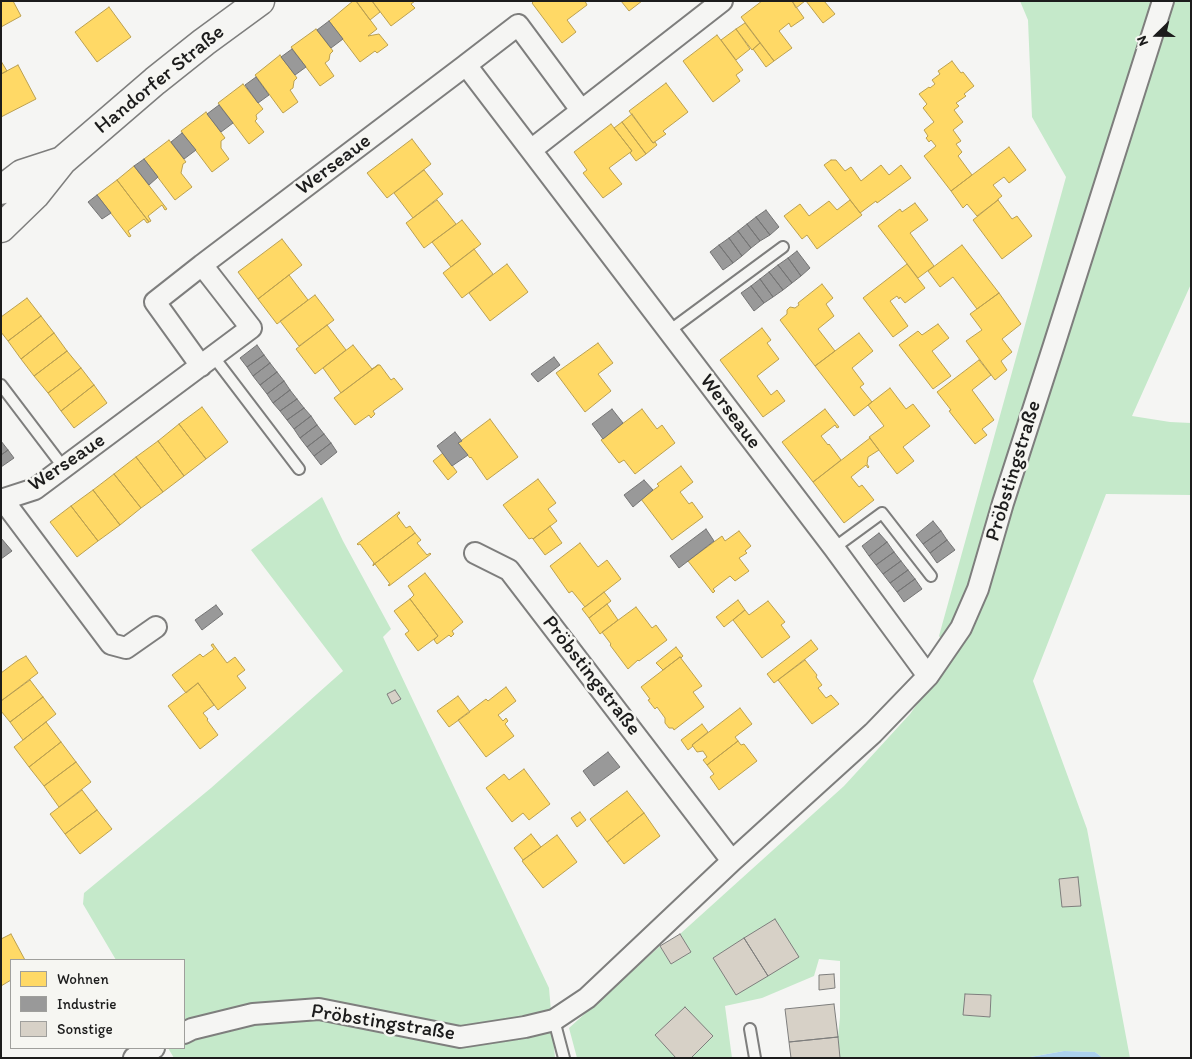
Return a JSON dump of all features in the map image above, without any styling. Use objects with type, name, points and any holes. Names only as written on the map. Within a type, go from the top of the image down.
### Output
[{"type":"street","name":"Handorfer Straße","points":[[1,228],[35,195],[62,161],[154,81],[260,1]]},
{"type":"street","points":[[530,150],[722,1]]},
{"type":"street","name":"Pröbstingstraße","points":[[185,1032],[192,1029],[253,1014],[320,1009],[460,1037],[525,1027],[554,1020],[587,998],[732,861],[873,733],[928,676],[961,628],[978,589],[1003,503],[1163,1]]},
{"type":"street","name":"Werseaue","points":[[207,361],[155,302],[518,25],[581,110]]},
{"type":"street","name":"Werseaue","points":[[466,65],[834,548],[928,676]]},
{"type":"street","name":"Handorfer Straße","points":[[1,190],[22,174],[62,161]]},
{"type":"street","name":"Werseaue","points":[[156,628],[126,648],[111,644],[2,500],[36,489],[252,328],[202,265]]},
{"type":"street","name":"Pröbstingstraße","points":[[475,553],[509,570],[732,861]]},
{"type":"street","points":[[134,1058],[152,1049]]},
{"type":"lane","points":[[669,331],[782,247]]},
{"type":"lane","points":[[207,361],[299,469]]},
{"type":"lane","points":[[1,384],[64,468]]},
{"type":"lane","points":[[834,548],[882,513],[931,576]]},
{"type":"lane","points":[[554,1020],[564,1058]]},
{"type":"lane","points":[[750,1029],[755,1058]]},
{"type":"green space","points":[[1020,1],[1191,1],[1191,284],[1132,416],[1191,423],[1191,495],[1106,494],[1033,681],[1087,829],[1130,1058],[1103,1058],[1095,1052],[1064,1051],[1025,1058],[840,1058],[838,1037],[840,961],[819,959],[814,976],[762,998],[725,1006],[732,1058],[577,1058],[569,1028],[660,946],[671,964],[690,952],[680,934],[844,786],[910,714],[953,654],[939,636],[1066,177],[1032,117],[1028,20]],"holes":[[[965,994],[991,996],[990,1017],[964,1015]]]},
{"type":"green space","points":[[322,497],[343,541],[391,629],[383,637],[549,988],[555,1058],[174,1058],[169,1049],[185,1049],[185,959],[115,959],[83,904],[84,893],[211,788],[343,671],[251,550]]},
{"type":"water","points":[[1064,1051],[1095,1052],[1103,1058],[1025,1058]]},
{"type":"building: Wohnen","points":[[1,1],[13,1],[21,16],[1,27]]},
{"type":"building: Wohnen","points":[[353,1],[356,1],[377,29],[368,36],[379,34],[388,45],[377,53],[375,51],[360,62],[329,21]]},
{"type":"building: Wohnen","points":[[356,1],[372,1],[380,12],[370,20]]},
{"type":"building: Wohnen","points":[[372,1],[415,1],[411,4],[415,8],[391,26]]},
{"type":"building: Wohnen","points":[[534,1],[585,1],[587,5],[567,20],[576,32],[562,43],[532,3]]},
{"type":"building: Wohnen","points":[[621,1],[642,1],[629,11]]},
{"type":"building: Wohnen","points":[[762,1],[792,1],[804,18],[791,27],[789,23],[779,31],[792,48],[774,61],[741,17]]},
{"type":"building: Wohnen","points":[[792,1],[805,1],[796,8]]},
{"type":"building: Wohnen","points":[[806,1],[824,1],[835,14],[823,23]]},
{"type":"building: Wohnen","points":[[109,7],[131,37],[97,62],[75,32]]},
{"type":"building: Wohnen","points":[[745,23],[760,43],[752,50],[736,29]]},
{"type":"building: Wohnen","points":[[316,29],[333,51],[330,54],[329,60],[325,63],[334,76],[320,86],[291,47]]},
{"type":"building: Wohnen","points":[[736,29],[750,49],[736,60],[721,40]]},
{"type":"building: Wohnen","points":[[717,35],[743,70],[736,75],[740,81],[713,102],[683,61]]},
{"type":"building: Wohnen","points":[[760,43],[774,61],[766,67],[753,49]]},
{"type":"building: Wohnen","points":[[280,55],[297,78],[294,81],[293,88],[290,90],[298,102],[283,113],[255,75]]},
{"type":"building: Wohnen","points":[[1,61],[7,71],[1,74]]},
{"type":"building: Wohnen","points":[[952,61],[974,86],[964,94],[966,96],[956,103],[959,106],[954,110],[963,122],[953,130],[961,141],[956,144],[962,152],[958,156],[972,175],[951,191],[924,156],[936,146],[931,140],[929,142],[926,138],[928,136],[924,130],[934,122],[923,108],[927,104],[919,94],[935,84],[932,80],[940,74],[938,71]]},
{"type":"building: Wohnen","points":[[18,65],[36,99],[1,117],[1,74]]},
{"type":"building: Wohnen","points":[[666,83],[688,112],[663,131],[666,134],[653,143],[629,111]]},
{"type":"building: Wohnen","points":[[243,84],[263,109],[256,115],[257,119],[255,121],[264,132],[249,144],[218,103]]},
{"type":"building: Wohnen","points":[[206,112],[225,138],[221,141],[221,148],[229,159],[212,172],[181,131]]},
{"type":"building: Wohnen","points":[[632,114],[653,143],[655,142],[657,145],[646,154],[622,122]]},
{"type":"building: Wohnen","points":[[622,122],[646,154],[636,161],[630,153],[632,151],[614,128]]},
{"type":"building: Wohnen","points":[[611,124],[632,151],[609,168],[622,184],[603,198],[583,173],[587,170],[574,152]]},
{"type":"building: Wohnen","points":[[412,139],[431,164],[387,198],[367,173]]},
{"type":"building: Wohnen","points":[[169,140],[186,162],[183,164],[181,173],[192,187],[175,200],[144,159]]},
{"type":"building: Wohnen","points":[[1009,147],[1026,170],[1009,183],[1004,177],[993,185],[1002,196],[977,216],[967,204],[963,208],[951,191]]},
{"type":"building: Wohnen","points":[[831,160],[836,160],[845,171],[851,167],[861,181],[881,165],[889,175],[901,165],[911,178],[860,213],[824,165]]},
{"type":"building: Wohnen","points":[[134,166],[167,209],[165,210],[162,205],[148,216],[151,221],[149,222],[117,180]]},
{"type":"building: Wohnen","points":[[424,170],[443,194],[413,218],[394,193]]},
{"type":"building: Wohnen","points":[[117,180],[149,222],[147,223],[144,219],[128,231],[131,236],[129,237],[97,195]]},
{"type":"building: Wohnen","points":[[437,200],[456,224],[424,248],[406,223]]},
{"type":"building: Wohnen","points":[[850,200],[862,215],[817,249],[807,235],[802,239],[784,216],[800,204],[809,216],[829,201],[837,210]]},
{"type":"building: Wohnen","points":[[998,200],[1012,219],[1017,216],[1032,236],[1002,259],[973,220]]},
{"type":"building: Wohnen","points":[[915,203],[928,220],[910,233],[934,266],[918,278],[878,226],[900,209],[902,212]]},
{"type":"building: Wohnen","points":[[462,220],[481,244],[451,267],[432,242]]},
{"type":"building: Wohnen","points":[[282,239],[302,265],[258,299],[238,272]]},
{"type":"building: Wohnen","points":[[962,245],[999,293],[977,309],[953,277],[940,287],[928,271]]},
{"type":"building: Wohnen","points":[[474,249],[493,274],[462,298],[443,273]]},
{"type":"building: Wohnen","points":[[507,264],[528,292],[490,321],[469,293]]},
{"type":"building: Wohnen","points":[[907,264],[925,288],[905,303],[897,296],[890,301],[908,326],[893,337],[863,298]]},
{"type":"building: Wohnen","points":[[289,275],[308,300],[277,324],[258,299]]},
{"type":"building: Wohnen","points":[[822,284],[833,298],[826,304],[834,316],[818,329],[835,351],[815,366],[780,320],[787,314],[787,310],[790,307],[795,308],[799,305],[798,303]]},
{"type":"building: Wohnen","points":[[999,293],[1021,324],[1002,339],[1012,352],[1001,361],[1007,370],[995,380],[966,341],[982,330],[970,314]]},
{"type":"building: Wohnen","points":[[315,295],[334,320],[299,346],[280,321]]},
{"type":"building: Wohnen","points":[[27,298],[41,316],[8,341],[1,332],[1,317]]},
{"type":"building: Wohnen","points":[[41,316],[54,333],[21,359],[8,341]]},
{"type":"building: Wohnen","points":[[938,324],[949,338],[932,351],[951,376],[933,389],[899,345],[918,331],[922,335]]},
{"type":"building: Wohnen","points":[[327,325],[346,350],[315,374],[296,349]]},
{"type":"building: Wohnen","points":[[762,328],[771,340],[767,343],[779,359],[757,376],[771,395],[777,390],[785,401],[763,417],[720,360]]},
{"type":"building: Wohnen","points":[[54,333],[67,351],[34,376],[21,359]]},
{"type":"building: Wohnen","points":[[859,333],[873,351],[852,368],[864,384],[860,387],[872,402],[854,416],[815,366]]},
{"type":"building: Wohnen","points":[[598,343],[613,363],[598,374],[611,391],[585,412],[556,373]]},
{"type":"building: Wohnen","points":[[353,345],[372,369],[378,365],[341,393],[323,368]]},
{"type":"building: Wohnen","points":[[67,351],[81,368],[48,393],[34,376]]},
{"type":"building: Wohnen","points":[[979,360],[991,375],[972,390],[994,420],[982,429],[987,435],[975,444],[949,411],[951,410],[937,392]]},
{"type":"building: Wohnen","points":[[380,365],[391,380],[394,378],[403,389],[373,411],[375,414],[371,418],[369,415],[355,425],[334,398]]},
{"type":"building: Wohnen","points":[[81,368],[94,385],[61,411],[48,393]]},
{"type":"building: Wohnen","points":[[94,385],[107,403],[74,428],[61,411]]},
{"type":"building: Wohnen","points":[[890,388],[906,409],[913,404],[930,426],[903,447],[914,461],[897,474],[869,437],[884,426],[868,405]]},
{"type":"building: Wohnen","points":[[202,407],[228,442],[206,459],[179,424]]},
{"type":"building: Wohnen","points":[[642,409],[657,429],[662,425],[675,443],[635,474],[624,460],[619,463],[601,440]]},
{"type":"building: Wohnen","points":[[825,409],[839,427],[837,428],[835,425],[821,436],[841,460],[813,482],[782,442]]},
{"type":"building: Wohnen","points":[[490,419],[518,457],[487,480],[471,457],[458,443]]},
{"type":"building: Wohnen","points":[[179,424],[206,459],[184,476],[158,441]]},
{"type":"building: Wohnen","points":[[870,438],[879,450],[868,457],[868,468],[866,465],[851,477],[859,487],[862,485],[874,500],[844,523],[813,482]]},
{"type":"building: Wohnen","points":[[158,441],[184,476],[163,492],[136,457]]},
{"type":"building: Wohnen","points":[[443,453],[457,472],[448,480],[433,461]]},
{"type":"building: Wohnen","points":[[136,457],[163,492],[141,508],[114,474]]},
{"type":"building: Wohnen","points":[[681,466],[693,482],[680,492],[689,504],[692,502],[703,517],[672,540],[641,499]]},
{"type":"building: Wohnen","points":[[114,474],[141,508],[120,525],[93,490]]},
{"type":"building: Wohnen","points":[[538,479],[556,503],[548,509],[557,521],[533,539],[529,539],[503,505]]},
{"type":"building: Wohnen","points":[[93,490],[120,525],[98,541],[71,506]]},
{"type":"building: Wohnen","points":[[71,506],[98,541],[77,557],[50,522]]},
{"type":"building: Wohnen","points":[[399,512],[397,516],[406,528],[410,526],[415,533],[373,565],[374,563],[360,544],[357,544]]},
{"type":"building: Wohnen","points":[[550,526],[562,543],[545,555],[533,539]]},
{"type":"building: Wohnen","points":[[739,531],[751,546],[745,551],[747,553],[739,558],[749,571],[735,581],[730,576],[713,589],[715,591],[713,593],[688,561],[722,536],[725,541]]},
{"type":"building: Wohnen","points":[[415,533],[421,540],[417,543],[427,555],[431,554],[389,586],[390,584],[375,564],[373,565]]},
{"type":"building: Wohnen","points":[[580,543],[598,567],[607,560],[621,579],[585,607],[572,591],[569,593],[550,566]]},
{"type":"building: Wohnen","points":[[425,573],[463,622],[452,631],[454,634],[451,637],[449,635],[437,644],[434,640],[438,636],[410,599],[414,595],[408,586]]},
{"type":"building: Wohnen","points":[[604,592],[611,601],[589,618],[582,609]]},
{"type":"building: Wohnen","points":[[410,599],[438,636],[418,651],[405,634],[409,631],[394,611]]},
{"type":"building: Wohnen","points":[[738,600],[745,610],[724,627],[716,617]]},
{"type":"building: Wohnen","points":[[768,601],[785,622],[781,625],[790,637],[762,658],[733,620],[745,610],[749,615]]},
{"type":"building: Wohnen","points":[[607,604],[618,620],[600,634],[589,618]]},
{"type":"building: Wohnen","points":[[636,607],[652,628],[656,625],[667,640],[628,669],[602,632]]},
{"type":"building: Wohnen","points":[[811,640],[818,649],[774,683],[767,674]]},
{"type":"building: Wohnen","points":[[213,644],[227,663],[235,657],[245,670],[237,676],[246,688],[218,710],[198,683],[186,693],[172,675],[200,654],[203,657],[214,649],[211,645]]},
{"type":"building: Wohnen","points":[[676,647],[683,656],[663,670],[656,663]]},
{"type":"building: Wohnen","points":[[26,656],[38,673],[1,701],[1,673]]},
{"type":"building: Wohnen","points":[[680,657],[702,686],[693,692],[704,707],[674,730],[665,723],[665,718],[657,707],[655,709],[648,700],[650,699],[641,687]]},
{"type":"building: Wohnen","points":[[805,660],[822,685],[818,688],[826,698],[831,695],[839,704],[812,724],[778,680]]},
{"type":"building: Wohnen","points":[[30,680],[43,697],[10,722],[1,711],[1,701]]},
{"type":"building: Wohnen","points":[[198,683],[214,705],[203,713],[218,735],[200,749],[168,706]]},
{"type":"building: Wohnen","points":[[506,687],[516,701],[498,715],[503,721],[506,718],[508,721],[505,724],[514,736],[486,757],[458,720]]},
{"type":"building: Wohnen","points":[[458,696],[470,712],[449,727],[437,711]]},
{"type":"building: Wohnen","points":[[43,697],[56,714],[23,740],[10,722]]},
{"type":"building: Wohnen","points":[[740,708],[752,724],[735,737],[738,741],[707,765],[703,760],[707,757],[703,751],[697,752],[692,745]]},
{"type":"building: Wohnen","points":[[46,722],[61,742],[29,767],[14,747]]},
{"type":"building: Wohnen","points":[[702,724],[708,732],[688,750],[681,740]]},
{"type":"building: Wohnen","points":[[738,741],[741,745],[744,744],[757,761],[719,790],[710,777],[714,774],[707,765]]},
{"type":"building: Wohnen","points":[[61,742],[76,762],[44,786],[29,767]]},
{"type":"building: Wohnen","points":[[76,762],[91,782],[59,807],[44,786]]},
{"type":"building: Wohnen","points":[[524,769],[550,804],[529,820],[523,813],[512,822],[486,788],[504,774],[509,780]]},
{"type":"building: Wohnen","points":[[82,790],[97,810],[65,834],[50,814]]},
{"type":"building: Wohnen","points":[[627,791],[644,813],[607,842],[590,819]]},
{"type":"building: Wohnen","points":[[97,810],[112,829],[80,854],[65,834]]},
{"type":"building: Wohnen","points":[[580,812],[586,820],[577,827],[571,818]]},
{"type":"building: Wohnen","points":[[644,813],[660,836],[624,864],[607,842]]},
{"type":"building: Wohnen","points":[[531,834],[541,847],[523,860],[514,848]]},
{"type":"building: Wohnen","points":[[557,835],[577,862],[543,888],[522,861]]},
{"type":"building: Wohnen","points":[[11,934],[24,959],[10,959],[10,981],[1,986],[1,939]]},
{"type":"building: Industrie","points":[[329,21],[343,39],[331,48],[317,30]]},
{"type":"building: Industrie","points":[[292,49],[306,67],[295,75],[281,57]]},
{"type":"building: Industrie","points":[[256,77],[269,95],[258,103],[245,85]]},
{"type":"building: Industrie","points":[[219,105],[233,123],[221,132],[207,114]]},
{"type":"building: Industrie","points":[[182,133],[196,150],[184,159],[171,142]]},
{"type":"building: Industrie","points":[[144,159],[158,177],[149,185],[134,166]]},
{"type":"building: Industrie","points":[[97,195],[111,213],[102,219],[88,202]]},
{"type":"building: Industrie","points":[[766,210],[779,227],[770,235],[756,217]]},
{"type":"building: Industrie","points":[[756,217],[770,235],[760,241],[747,224]]},
{"type":"building: Industrie","points":[[747,224],[760,241],[751,248],[738,231]]},
{"type":"building: Industrie","points":[[738,231],[751,248],[742,256],[729,238]]},
{"type":"building: Industrie","points":[[729,238],[742,256],[733,263],[719,245]]},
{"type":"building: Industrie","points":[[719,245],[733,263],[723,270],[710,252]]},
{"type":"building: Industrie","points":[[797,251],[810,268],[801,276],[788,258]]},
{"type":"building: Industrie","points":[[788,258],[801,276],[792,283],[778,265]]},
{"type":"building: Industrie","points":[[778,265],[792,283],[783,290],[769,272]]},
{"type":"building: Industrie","points":[[769,272],[783,290],[773,297],[760,279]]},
{"type":"building: Industrie","points":[[760,279],[773,297],[764,303],[751,286]]},
{"type":"building: Industrie","points":[[751,286],[764,303],[754,311],[741,293]]},
{"type":"building: Industrie","points":[[257,345],[264,355],[247,367],[240,358]]},
{"type":"building: Industrie","points":[[264,355],[270,363],[253,376],[247,367]]},
{"type":"building: Industrie","points":[[554,357],[560,365],[538,382],[531,374]]},
{"type":"building: Industrie","points":[[270,363],[277,372],[260,385],[253,376]]},
{"type":"building: Industrie","points":[[277,372],[284,381],[267,394],[260,385]]},
{"type":"building: Industrie","points":[[284,381],[290,390],[273,403],[267,394]]},
{"type":"building: Industrie","points":[[290,390],[297,399],[280,411],[273,403]]},
{"type":"building: Industrie","points":[[297,399],[304,408],[287,420],[280,411]]},
{"type":"building: Industrie","points":[[304,408],[311,416],[294,429],[287,420]]},
{"type":"building: Industrie","points":[[612,409],[623,423],[603,439],[592,424]]},
{"type":"building: Industrie","points":[[311,416],[317,425],[300,438],[294,429]]},
{"type":"building: Industrie","points":[[317,425],[324,434],[307,447],[300,438]]},
{"type":"building: Industrie","points":[[455,432],[462,441],[458,443],[468,455],[452,466],[437,446]]},
{"type":"building: Industrie","points":[[324,434],[331,443],[314,456],[307,447]]},
{"type":"building: Industrie","points":[[1,441],[8,450],[1,455]]},
{"type":"building: Industrie","points":[[331,443],[337,452],[321,465],[314,456]]},
{"type":"building: Industrie","points":[[8,450],[14,458],[1,467],[1,455]]},
{"type":"building: Industrie","points":[[644,480],[653,490],[633,507],[624,495]]},
{"type":"building: Industrie","points":[[933,521],[941,531],[923,544],[916,535]]},
{"type":"building: Industrie","points":[[706,529],[714,541],[679,568],[670,556]]},
{"type":"building: Industrie","points":[[941,531],[947,540],[930,553],[923,544]]},
{"type":"building: Industrie","points":[[879,533],[887,542],[869,556],[862,546]]},
{"type":"building: Industrie","points":[[1,538],[12,551],[1,559]]},
{"type":"building: Industrie","points":[[947,540],[955,550],[937,563],[930,553]]},
{"type":"building: Industrie","points":[[887,542],[894,552],[876,565],[869,556]]},
{"type":"building: Industrie","points":[[894,552],[901,561],[883,574],[876,565]]},
{"type":"building: Industrie","points":[[901,561],[908,570],[890,583],[883,574]]},
{"type":"building: Industrie","points":[[908,570],[915,579],[897,592],[890,583]]},
{"type":"building: Industrie","points":[[915,579],[922,589],[904,602],[897,592]]},
{"type":"building: Industrie","points":[[216,605],[223,614],[202,630],[195,620]]},
{"type":"building: Industrie","points":[[608,752],[620,767],[594,786],[583,771]]},
{"type":"building: Sonstige","points":[[395,690],[401,699],[392,704],[387,694]]},
{"type":"building: Sonstige","points":[[1078,877],[1081,906],[1062,907],[1059,879]]},
{"type":"building: Sonstige","points":[[775,919],[799,957],[768,976],[744,938]]},
{"type":"building: Sonstige","points":[[680,934],[691,952],[671,964],[660,946]]},
{"type":"building: Sonstige","points":[[744,938],[768,976],[736,995],[713,958]]},
{"type":"building: Sonstige","points":[[834,974],[835,988],[819,990],[819,975]]},
{"type":"building: Sonstige","points":[[965,994],[991,995],[990,1017],[963,1015]]},
{"type":"building: Sonstige","points":[[834,1004],[838,1037],[789,1042],[785,1009]]},
{"type":"building: Sonstige","points":[[685,1007],[713,1036],[691,1058],[676,1058],[655,1035]]},
{"type":"building: Sonstige","points":[[838,1037],[840,1058],[791,1058],[789,1042]]}]
